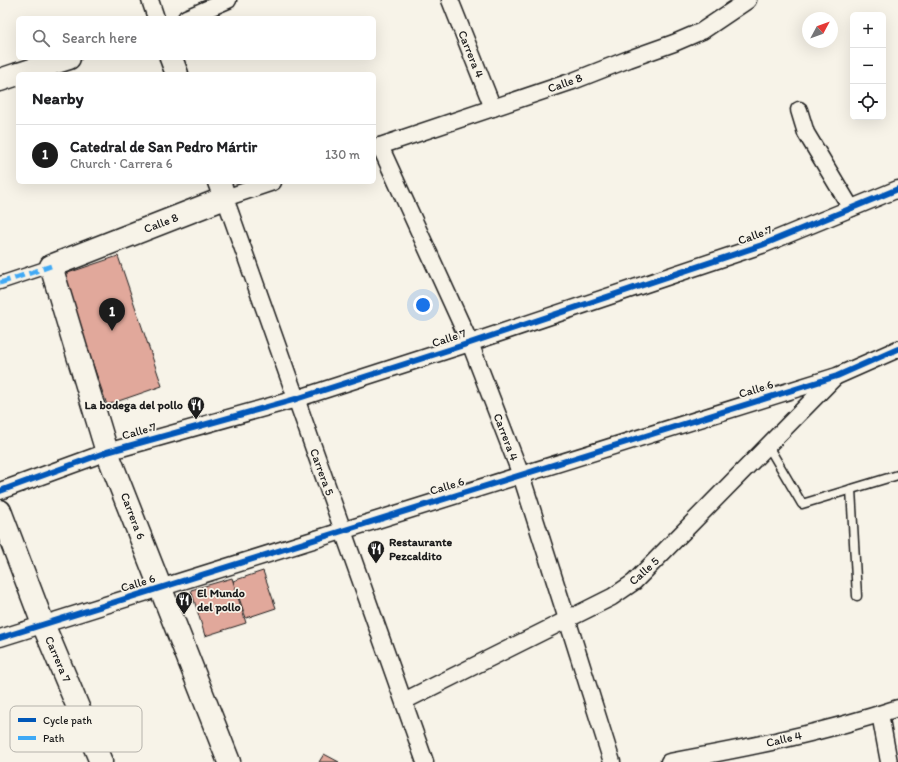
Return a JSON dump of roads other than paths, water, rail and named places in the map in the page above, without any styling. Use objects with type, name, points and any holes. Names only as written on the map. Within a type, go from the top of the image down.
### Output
[{"type":"main road","points":[[25,72],[63,60]]},
{"type":"main road","points":[[172,60],[176,72]]},
{"type":"main road","points":[[0,80],[16,75]]},
{"type":"main road","name":"Calle 8","points":[[51,266],[222,190]]},
{"type":"main road","name":"Carrera 6","points":[[51,266],[107,452],[229,762]]},
{"type":"main road","name":"Carrera 7","points":[[0,511],[43,624],[77,706]]},
{"type":"main road","name":"Carrera 7","points":[[97,752],[101,762]]},
{"type":"street","points":[[150,0],[155,16]]},
{"type":"street","points":[[191,16],[228,0]]},
{"type":"street","name":"Carrera 4","points":[[450,0],[493,108]]},
{"type":"street","name":"Calle 8","points":[[377,147],[493,108],[674,43],[702,30],[748,0]]},
{"type":"street","points":[[799,110],[806,133],[851,208]]},
{"type":"street","name":"Carrera 4","points":[[377,147],[470,343],[521,474],[612,762]]},
{"type":"street","name":"Calle 8","points":[[222,190],[260,184]]},
{"type":"street","name":"Calle 7","points":[[0,491],[107,452],[296,398],[470,343],[762,245],[898,189]]},
{"type":"street","name":"Carrera 5","points":[[222,190],[425,762]]},
{"type":"street","points":[[0,283],[51,266]]},
{"type":"street","name":"Calle 6","points":[[0,638],[837,376],[898,350]]},
{"type":"street","name":"Calle 5","points":[[404,701],[612,597],[634,582],[837,376]]},
{"type":"street","name":"Calle 4","points":[[669,762],[744,748],[805,734],[898,708]]},
{"type":"street","points":[[880,714],[889,762]]},
{"type":"lane","points":[[768,446],[802,504],[898,475]]},
{"type":"lane","points":[[851,489],[857,596]]},
{"type":"place","name":"Catedral de San Pedro Mártir","points":[[112,331]]},
{"type":"place","name":"La bodega del pollo","points":[[196,420]]},
{"type":"place","name":"Restaurante Pezcaldito","points":[[376,564]]},
{"type":"place","name":"El Mundo del pollo","points":[[184,615]]}]
